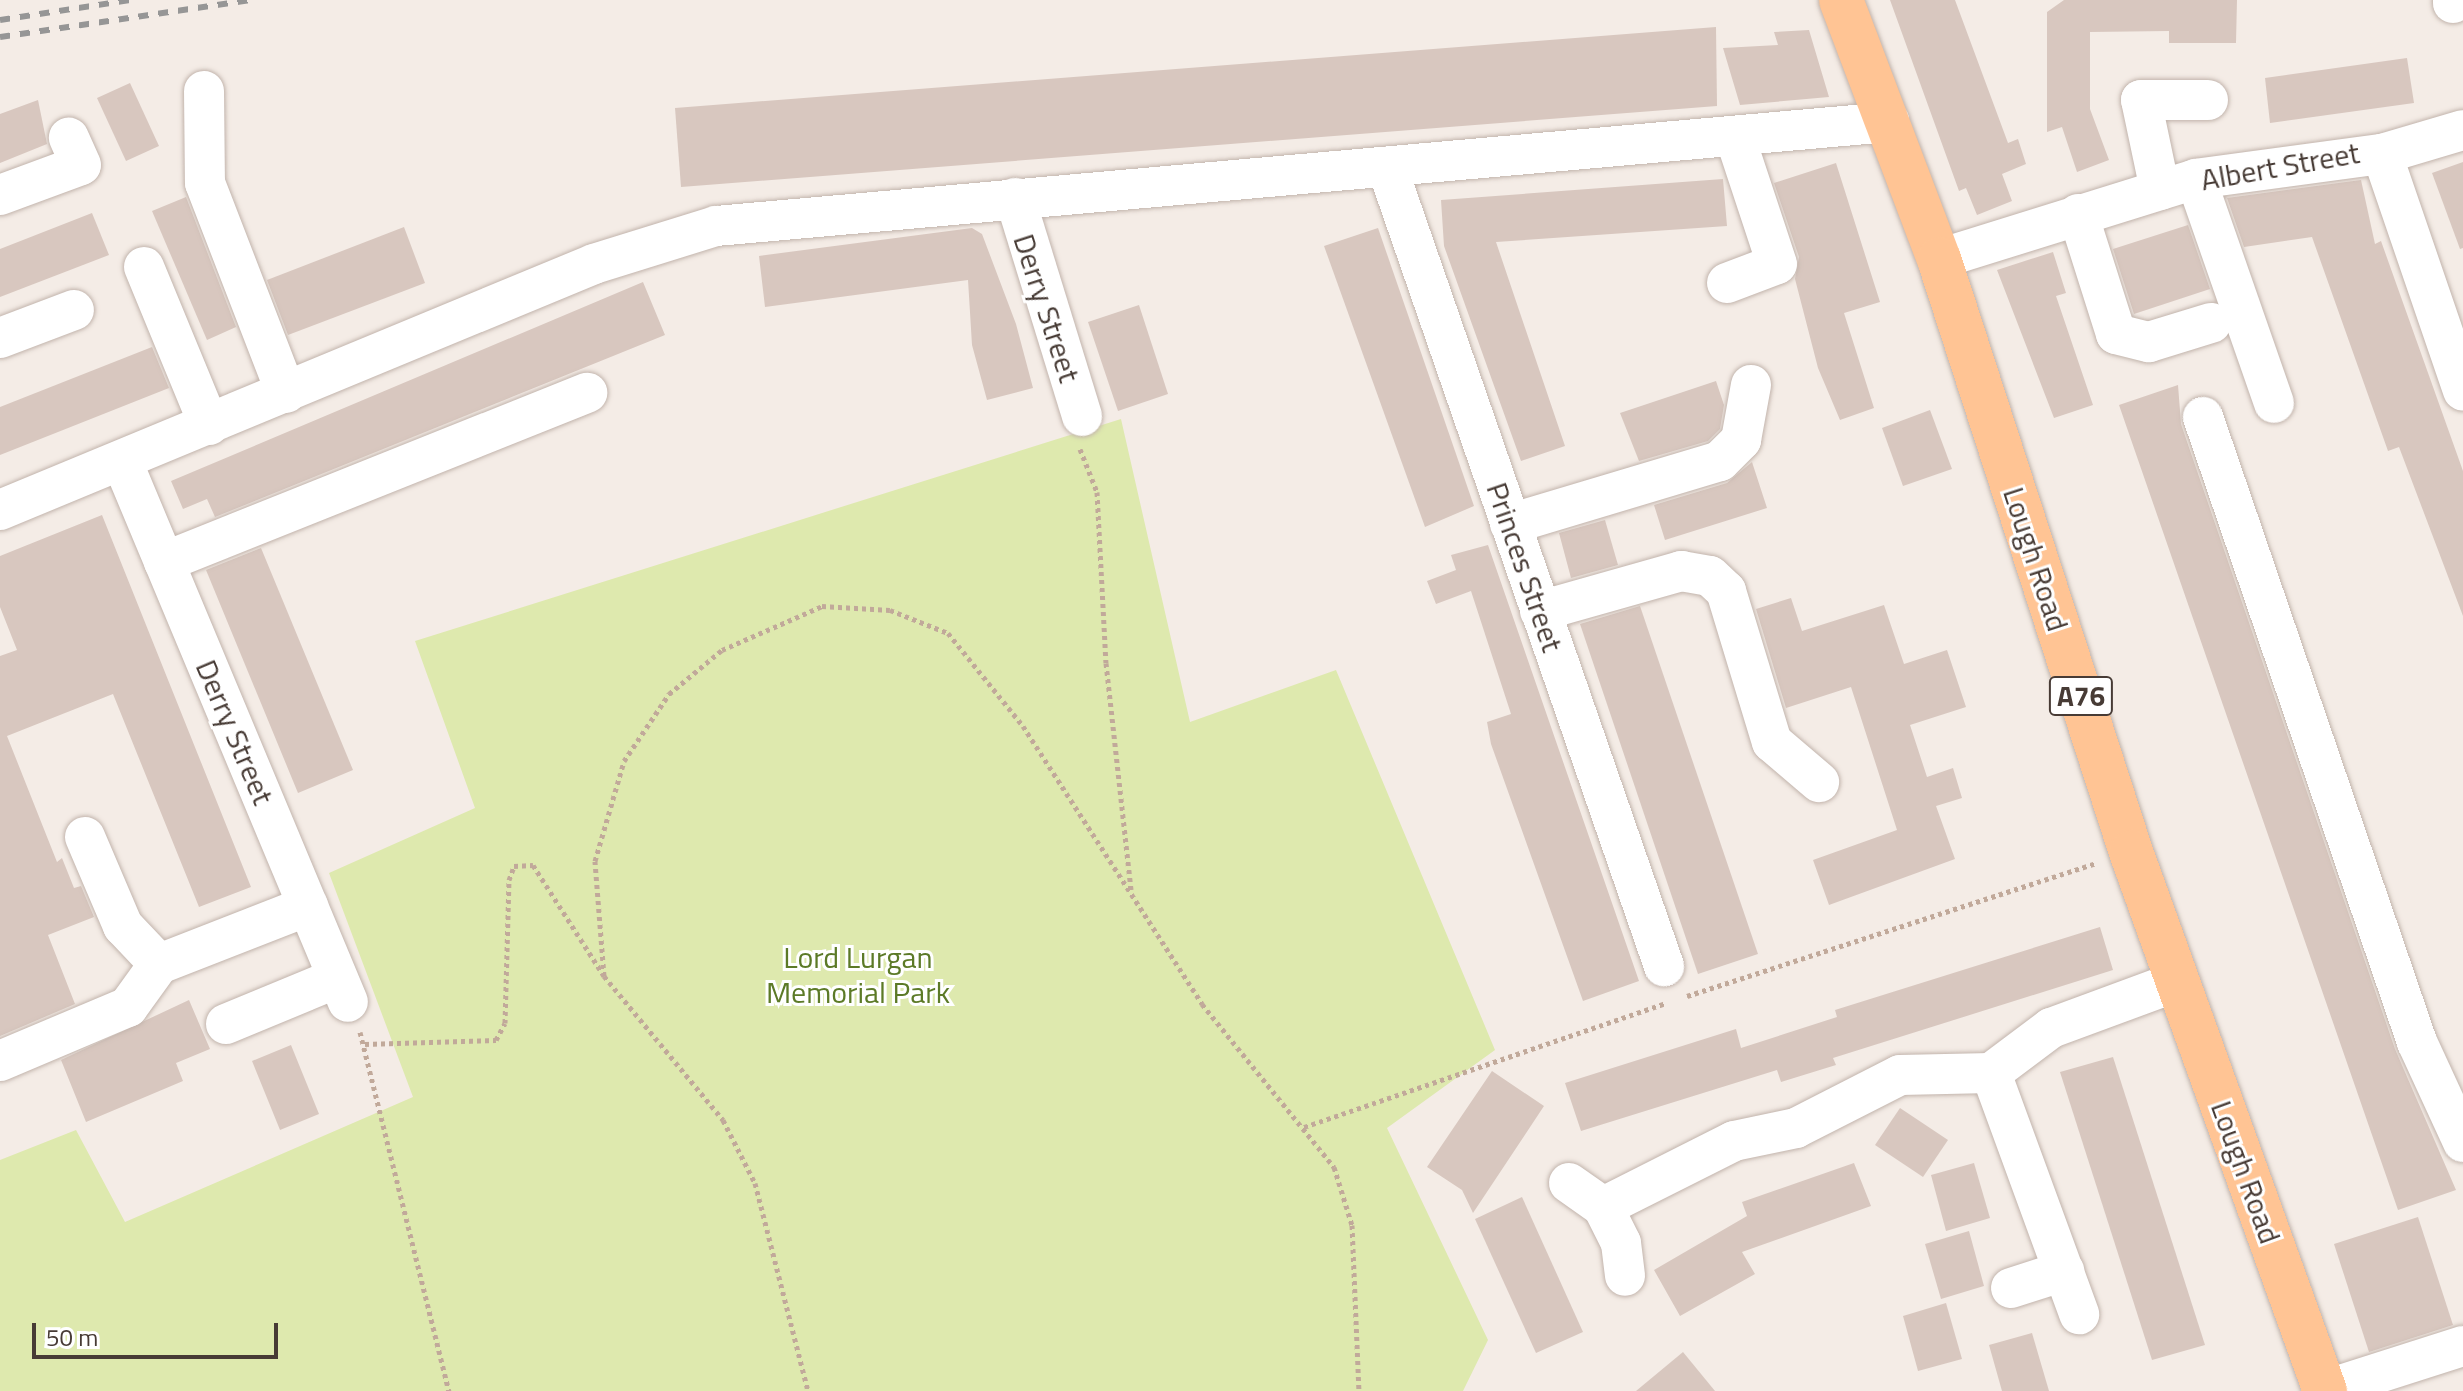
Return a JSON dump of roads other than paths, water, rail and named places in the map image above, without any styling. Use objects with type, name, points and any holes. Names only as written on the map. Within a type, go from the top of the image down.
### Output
[{"type":"main road","name":"Lough Road","points":[[1841,0],[1939,259],[2131,852],[2325,1391]]},
{"type":"street","points":[[204,91],[205,183],[286,393]]},
{"type":"street","points":[[2208,100],[2141,100],[2274,403]]},
{"type":"street","points":[[0,510],[656,241],[783,216],[1889,122]]},
{"type":"street","points":[[2382,154],[2463,130]]},
{"type":"street","points":[[1727,283],[1777,264],[1735,137]]},
{"type":"street","points":[[0,195],[81,165],[69,138]]},
{"type":"street","name":"Albert Street","points":[[1939,259],[2178,184],[2382,154],[2463,391]]},
{"type":"street","name":"Princes Street","points":[[1387,167],[1664,966]]},
{"type":"street","name":"Derry Street","points":[[1015,198],[1082,416]]},
{"type":"street","points":[[2078,214],[2116,334],[2149,342],[2211,323]]},
{"type":"street","points":[[144,267],[209,425]]},
{"type":"street","points":[[0,338],[74,310]]},
{"type":"street","points":[[1510,524],[1720,461],[1741,440],[1751,385]]},
{"type":"street","points":[[164,562],[587,393]]},
{"type":"street","points":[[2203,417],[2417,1042],[2463,1142]]},
{"type":"street","name":"Derry Street","points":[[122,461],[342,990],[226,1024]]},
{"type":"street","points":[[1540,611],[1654,577],[1710,576],[1726,591],[1772,742],[1819,782]]},
{"type":"street","points":[[85,837],[123,926],[159,964]]},
{"type":"street","points":[[0,1061],[128,1007],[159,964],[308,906]]},
{"type":"street","points":[[1603,1207],[1734,1141],[1796,1128],[1900,1075],[1991,1073],[2051,1028],[2178,981]]},
{"type":"street","points":[[1991,1073],[2079,1314]]},
{"type":"street","points":[[1569,1183],[1603,1207],[1621,1243],[1625,1276]]},
{"type":"street","points":[[2011,1288],[2064,1271]]},
{"type":"street","points":[[2325,1391],[2463,1346]]},
{"type":"railway","points":[[0,20],[131,0]]},
{"type":"railway","points":[[0,37],[252,0]]},
{"type":"park label","name":"Lord Lurgan Memorial Park","points":[[858,974]]}]
